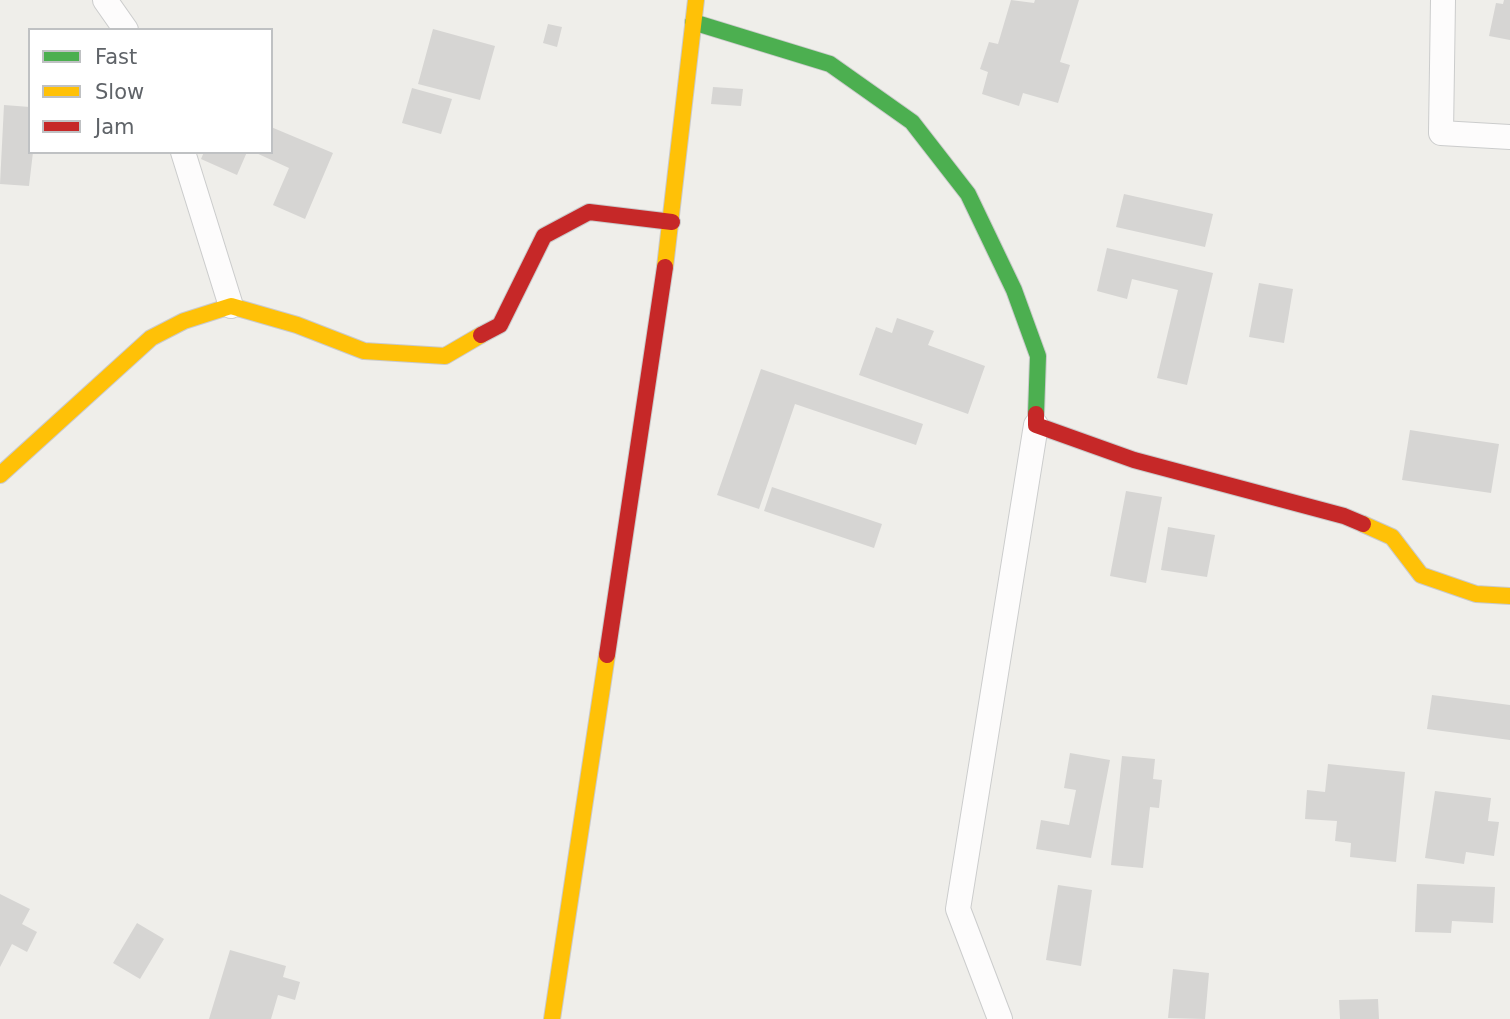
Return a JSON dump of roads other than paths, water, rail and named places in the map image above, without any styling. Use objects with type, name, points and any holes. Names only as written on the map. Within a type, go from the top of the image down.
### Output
[{"type":"street","points":[[105,0],[125,28]]},
{"type":"street","points":[[552,1019],[673,222],[696,0]]},
{"type":"street","points":[[1443,0],[1441,133],[1510,137]]},
{"type":"street","points":[[693,22],[831,64],[912,122],[968,194],[1014,290],[1038,356],[1036,425],[958,909],[1000,1019]]},
{"type":"street","points":[[184,154],[231,306]]},
{"type":"street","points":[[0,475],[151,338],[184,321],[231,306],[297,325],[364,351],[445,356],[500,325],[544,236],[589,212],[673,222]]},
{"type":"street","points":[[1036,425],[1134,460],[1344,516],[1392,537],[1421,575],[1476,594],[1510,596]]}]
